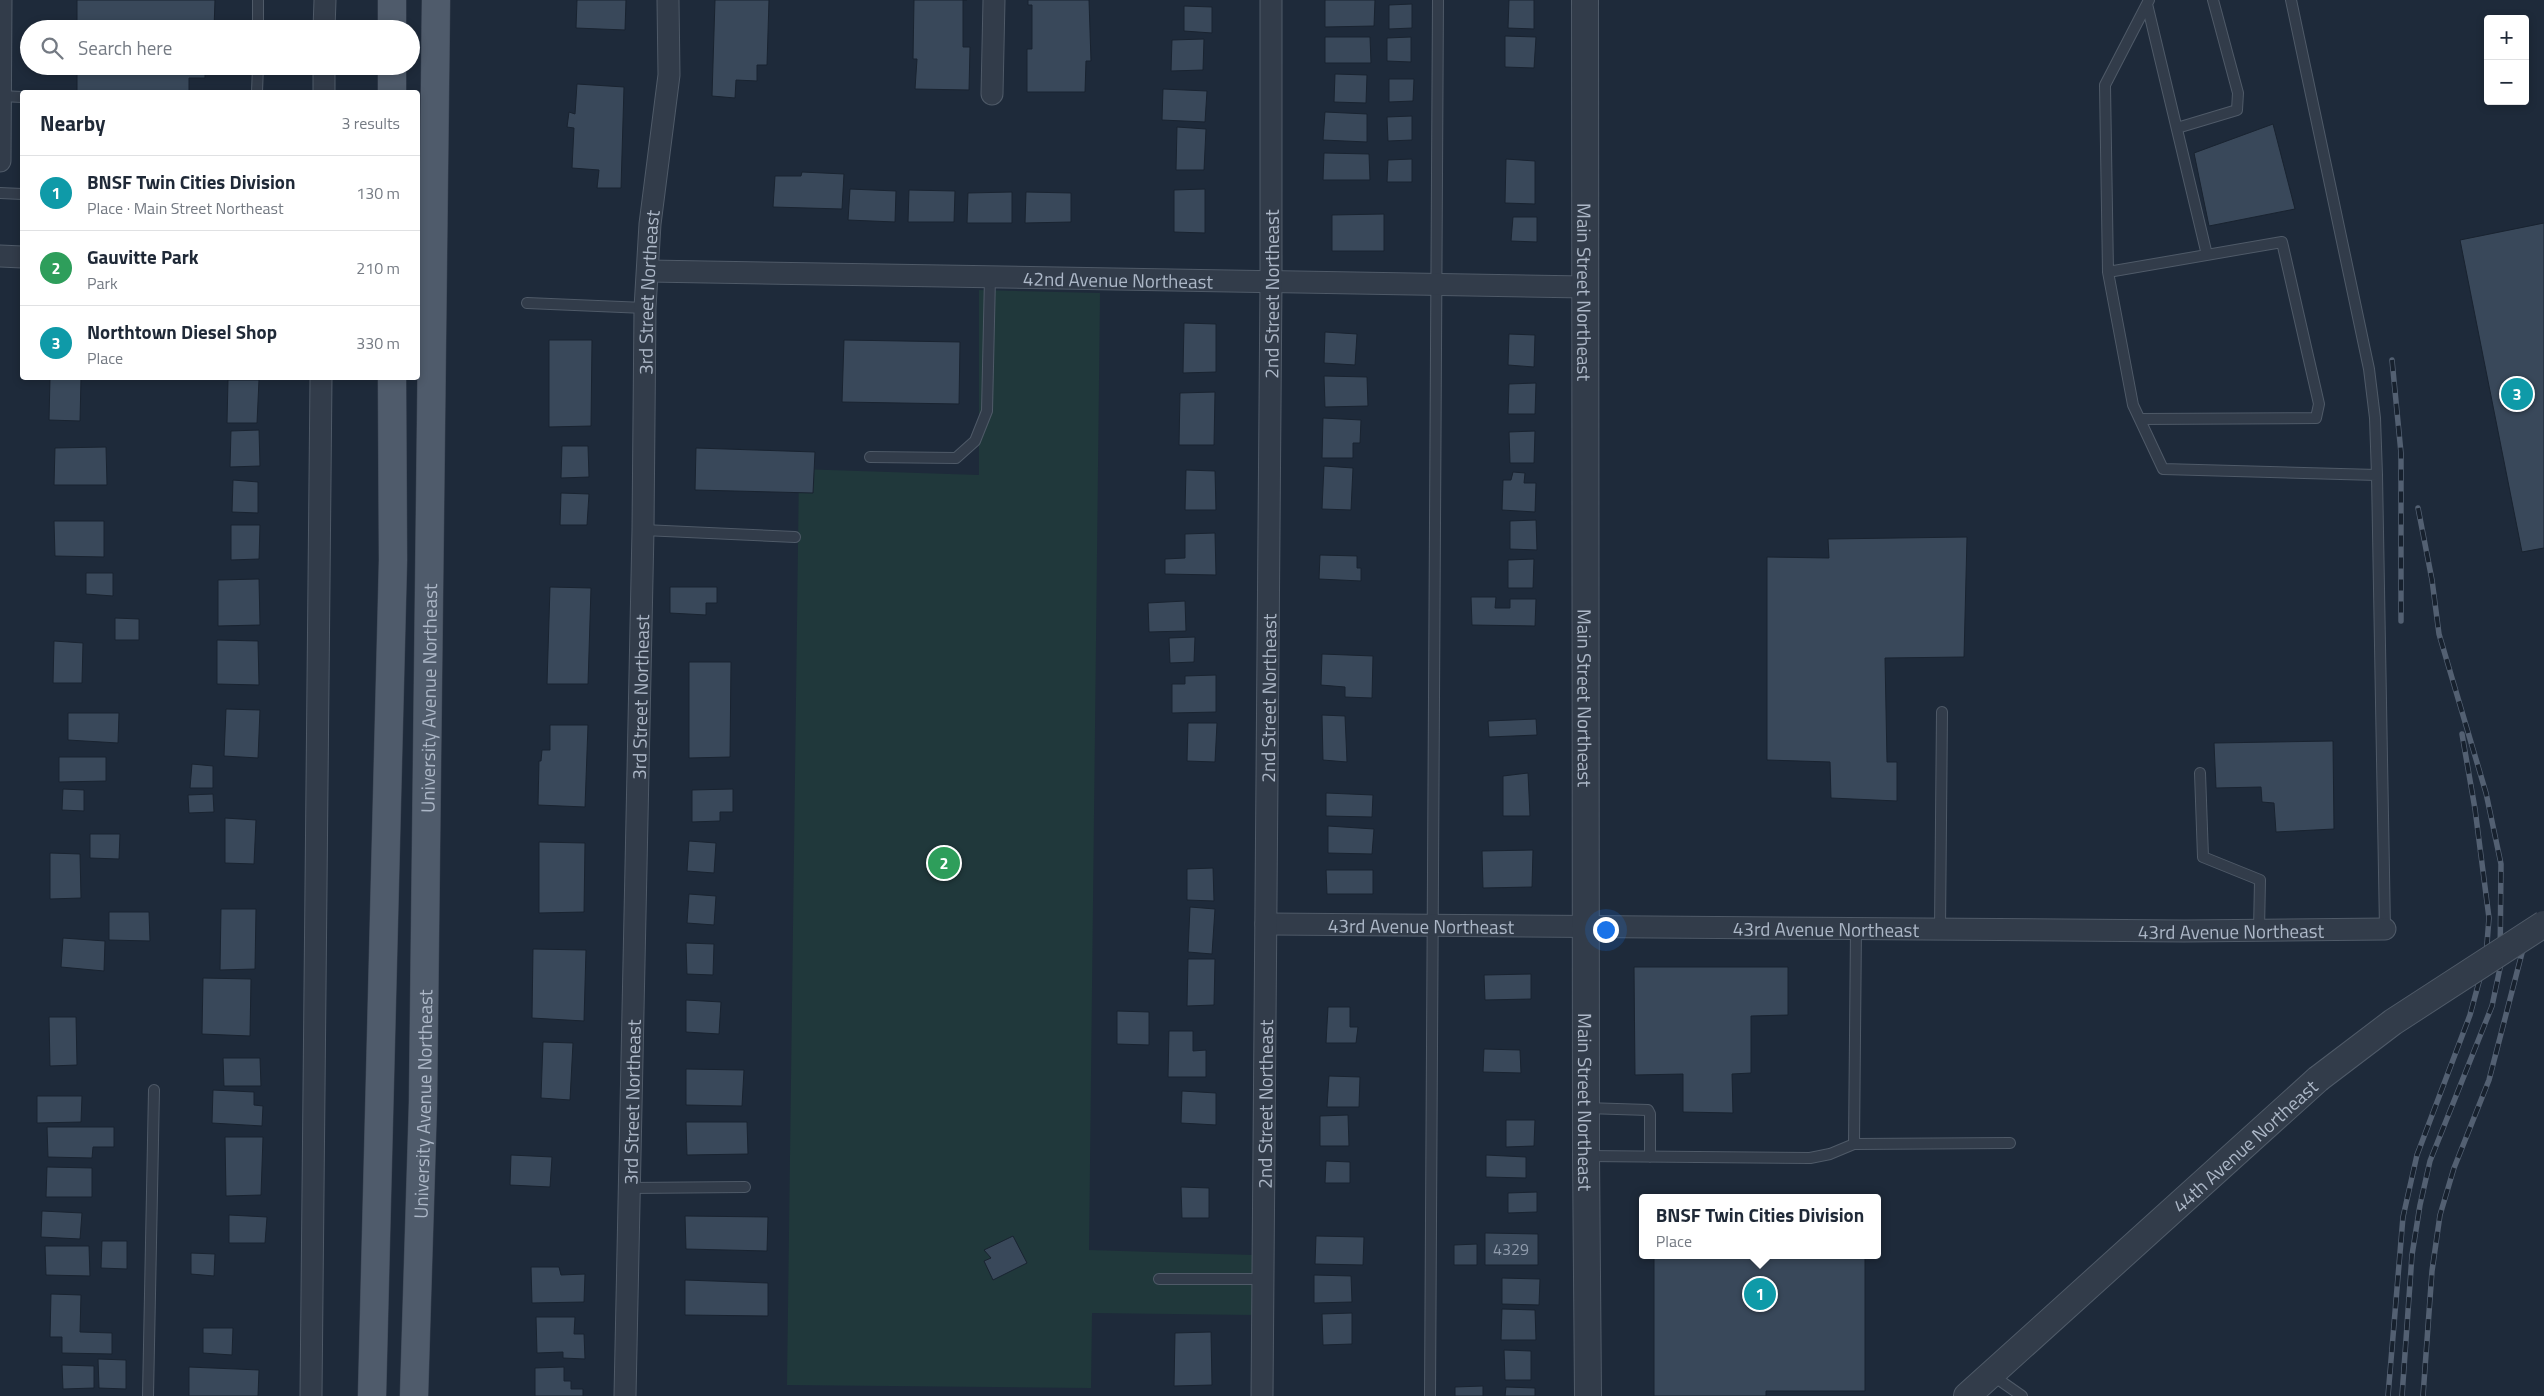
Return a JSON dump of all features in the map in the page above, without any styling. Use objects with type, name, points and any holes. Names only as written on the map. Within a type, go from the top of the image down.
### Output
[{"type":"main road","points":[[392,0],[392,20]]},
{"type":"main road","name":"University Avenue Northeast","points":[[414,1396],[423,1102],[436,0]]},
{"type":"main road","points":[[392,75],[392,90]]},
{"type":"main road","name":"University Avenue Northeast","points":[[372,1396],[393,560],[392,380]]},
{"type":"street","points":[[0,161],[2,0]]},
{"type":"street","points":[[324,20],[325,0]]},
{"type":"street","name":"3rd Street Northeast","points":[[624,1396],[643,530],[645,308],[649,271],[650,224],[668,75],[668,0]]},
{"type":"street","points":[[992,94],[994,0]]},
{"type":"street","name":"2nd Street Northeast","points":[[1262,1396],[1271,282],[1271,0]]},
{"type":"street","name":"Main Street Northeast","points":[[1584,0],[1588,1396]]},
{"type":"street","points":[[324,75],[324,90]]},
{"type":"street","points":[[0,256],[20,257]]},
{"type":"street","name":"42nd Avenue Northeast","points":[[649,271],[1586,287]]},
{"type":"street","points":[[311,1396],[321,380]]},
{"type":"street","name":"43rd Avenue Northeast","points":[[1266,924],[1940,929],[2385,929]]},
{"type":"street","name":"44th Avenue Northeast","points":[[1967,1396],[2318,1079],[2386,1027],[2544,924]]},
{"type":"lane","points":[[258,0],[258,20]]},
{"type":"lane","points":[[1430,1396],[1438,0]]},
{"type":"lane","points":[[2177,128],[2237,110],[2238,93],[2213,0]]},
{"type":"lane","points":[[2291,0],[2369,369],[2375,418],[2385,929]]},
{"type":"lane","points":[[2148,2],[2207,255]]},
{"type":"lane","points":[[2148,2],[2105,85],[2108,272],[2133,405],[2163,469],[2377,475]]},
{"type":"lane","points":[[257,90],[258,75]]},
{"type":"lane","points":[[1,96],[20,97]]},
{"type":"lane","points":[[0,193],[20,194]]},
{"type":"lane","points":[[2108,272],[2282,242],[2320,404],[2316,418],[2140,419]]},
{"type":"lane","points":[[870,457],[956,458],[975,441],[987,411],[990,277]]},
{"type":"lane","points":[[528,303],[645,308]]},
{"type":"lane","points":[[643,530],[795,537]]},
{"type":"lane","points":[[1940,929],[1942,712]]},
{"type":"lane","points":[[2200,773],[2203,857],[2260,880],[2259,930]]},
{"type":"lane","points":[[1854,1144],[1856,928]]},
{"type":"lane","points":[[148,1396],[154,1090]]},
{"type":"lane","points":[[1586,1108],[1648,1110],[1650,1114],[1650,1156]]},
{"type":"lane","points":[[1586,1156],[1810,1158],[1830,1154],[1854,1144],[2010,1143]]},
{"type":"lane","points":[[629,1188],[745,1186]]},
{"type":"lane","points":[[1158,1279],[1263,1279]]},
{"type":"lane","points":[[1991,1375],[2022,1396]]},
{"type":"green space","points":[[979,290],[1100,293],[1089,1250],[1253,1255],[1253,1315],[1092,1313],[1091,1388],[787,1385],[799,469],[979,475]]},
{"type":"building","points":[[77,0],[215,0],[214,20],[77,20]]},
{"type":"building","points":[[577,0],[626,0],[625,30],[576,28]]},
{"type":"building","points":[[715,0],[769,0],[767,65],[757,65],[757,81],[736,80],[735,98],[712,96]]},
{"type":"building","points":[[914,0],[963,0],[963,47],[970,47],[969,90],[915,89],[917,59],[913,59]]},
{"type":"building","points":[[1028,0],[1089,0],[1091,61],[1086,61],[1085,92],[1027,92],[1027,49],[1032,49],[1032,5],[1028,5]]},
{"type":"building","points":[[1325,0],[1375,0],[1374,26],[1325,27]]},
{"type":"building","points":[[1509,0],[1534,0],[1534,29],[1508,28]]},
{"type":"building","points":[[1412,4],[1412,28],[1389,29],[1389,5]]},
{"type":"building","points":[[1184,6],[1212,7],[1212,33],[1184,31]]},
{"type":"building","points":[[1505,36],[1536,37],[1534,68],[1505,67]]},
{"type":"building","points":[[1325,37],[1370,37],[1371,63],[1325,63]]},
{"type":"building","points":[[1411,37],[1411,62],[1387,61],[1387,38]]},
{"type":"building","points":[[1204,39],[1203,70],[1171,71],[1172,40]]},
{"type":"building","points":[[1335,74],[1367,75],[1366,103],[1334,102]]},
{"type":"building","points":[[77,75],[205,75],[205,78],[189,78],[189,90],[77,90]]},
{"type":"building","points":[[1389,79],[1414,79],[1413,101],[1389,102]]},
{"type":"building","points":[[577,84],[624,87],[621,188],[597,188],[599,170],[572,168],[574,128],[567,127],[569,112],[575,114]]},
{"type":"building","points":[[1163,89],[1207,91],[1205,122],[1162,120]]},
{"type":"building","points":[[1325,112],[1367,114],[1367,142],[1323,140]]},
{"type":"building","points":[[1412,116],[1412,140],[1388,141],[1387,117]]},
{"type":"building","points":[[2273,124],[2295,209],[2209,226],[2194,153]]},
{"type":"building","points":[[1177,127],[1206,129],[1204,170],[1176,170]]},
{"type":"building","points":[[1324,153],[1369,154],[1370,180],[1323,180]]},
{"type":"building","points":[[1412,159],[1412,182],[1387,182],[1388,160]]},
{"type":"building","points":[[1506,159],[1535,161],[1535,204],[1505,203]]},
{"type":"building","points":[[802,172],[844,174],[842,209],[773,207],[775,176],[801,176]]},
{"type":"building","points":[[850,189],[896,191],[895,222],[848,220]]},
{"type":"building","points":[[1205,189],[1205,233],[1174,232],[1174,190]]},
{"type":"building","points":[[909,190],[955,191],[954,222],[908,222]]},
{"type":"building","points":[[1012,192],[1012,223],[967,223],[968,193]]},
{"type":"building","points":[[1026,192],[1071,193],[1071,222],[1025,223]]},
{"type":"building","points":[[1384,214],[1384,251],[1332,251],[1332,215]]},
{"type":"building","points":[[1513,217],[1537,217],[1537,242],[1511,241]]},
{"type":"building","points":[[2544,223],[2544,548],[2522,552],[2460,240]]},
{"type":"building","points":[[1184,323],[1216,324],[1216,372],[1183,373]]},
{"type":"building","points":[[1325,332],[1357,334],[1355,365],[1324,363]]},
{"type":"building","points":[[1509,334],[1535,335],[1534,367],[1508,365]]},
{"type":"building","points":[[549,340],[592,340],[591,426],[549,427]]},
{"type":"building","points":[[844,340],[960,342],[959,404],[842,402]]},
{"type":"building","points":[[1324,376],[1367,377],[1368,406],[1325,407]]},
{"type":"building","points":[[50,380],[81,380],[80,421],[49,420]]},
{"type":"building","points":[[228,380],[259,380],[257,423],[227,423]]},
{"type":"building","points":[[1536,383],[1535,414],[1508,414],[1509,384]]},
{"type":"building","points":[[1215,392],[1214,445],[1179,445],[1180,393]]},
{"type":"building","points":[[1323,418],[1361,420],[1360,443],[1353,443],[1353,458],[1322,458]]},
{"type":"building","points":[[259,430],[260,466],[230,467],[231,431]]},
{"type":"building","points":[[1535,431],[1534,463],[1510,463],[1509,432]]},
{"type":"building","points":[[562,446],[588,446],[589,477],[561,478]]},
{"type":"building","points":[[106,447],[107,485],[54,485],[55,448]]},
{"type":"building","points":[[696,448],[815,452],[813,493],[695,490]]},
{"type":"building","points":[[1324,466],[1353,468],[1351,510],[1322,509]]},
{"type":"building","points":[[1186,470],[1215,471],[1216,510],[1185,510]]},
{"type":"building","points":[[1513,472],[1525,473],[1524,483],[1536,483],[1535,512],[1502,510],[1503,480],[1511,480]]},
{"type":"building","points":[[233,480],[258,482],[258,513],[232,512]]},
{"type":"building","points":[[561,493],[589,494],[587,525],[560,525]]},
{"type":"building","points":[[1536,520],[1537,550],[1510,549],[1510,521]]},
{"type":"building","points":[[54,521],[104,521],[104,557],[55,556]]},
{"type":"building","points":[[231,525],[260,525],[259,559],[231,560]]},
{"type":"building","points":[[1215,533],[1216,575],[1165,574],[1165,559],[1185,558],[1185,534]]},
{"type":"building","points":[[1967,537],[1964,657],[1885,658],[1887,762],[1897,762],[1897,801],[1831,798],[1830,762],[1767,760],[1767,557],[1829,558],[1828,539]]},
{"type":"building","points":[[1320,555],[1357,556],[1357,568],[1361,568],[1361,581],[1319,579]]},
{"type":"building","points":[[1534,559],[1533,588],[1508,588],[1508,560]]},
{"type":"building","points":[[86,573],[113,573],[113,596],[86,594]]},
{"type":"building","points":[[259,579],[260,625],[218,626],[218,580]]},
{"type":"building","points":[[550,587],[591,588],[588,684],[547,684]]},
{"type":"building","points":[[670,587],[717,587],[717,603],[706,603],[706,615],[670,613]]},
{"type":"building","points":[[1471,597],[1496,597],[1495,608],[1510,608],[1510,599],[1536,599],[1535,626],[1472,625]]},
{"type":"building","points":[[1185,601],[1186,631],[1149,632],[1148,603]]},
{"type":"building","points":[[115,618],[139,619],[139,640],[115,640]]},
{"type":"building","points":[[1195,637],[1194,662],[1170,663],[1169,638]]},
{"type":"building","points":[[217,640],[258,641],[259,685],[217,684]]},
{"type":"building","points":[[54,641],[83,643],[82,683],[53,683]]},
{"type":"building","points":[[1322,654],[1373,656],[1372,698],[1345,697],[1345,687],[1321,685]]},
{"type":"building","points":[[689,662],[731,662],[730,757],[689,758]]},
{"type":"building","points":[[1216,675],[1216,712],[1172,713],[1172,684],[1185,684],[1185,676]]},
{"type":"building","points":[[226,709],[260,710],[258,758],[224,756]]},
{"type":"building","points":[[68,713],[119,713],[118,743],[68,740]]},
{"type":"building","points":[[1322,715],[1345,716],[1347,762],[1323,760]]},
{"type":"building","points":[[1536,719],[1537,735],[1489,737],[1488,721]]},
{"type":"building","points":[[1188,723],[1217,723],[1215,762],[1187,761]]},
{"type":"building","points":[[550,725],[588,725],[585,807],[538,805],[539,761],[541,761],[542,750],[550,750]]},
{"type":"building","points":[[2333,741],[2334,829],[2276,832],[2274,803],[2262,802],[2261,787],[2216,788],[2214,743]]},
{"type":"building","points":[[59,757],[106,757],[106,781],[59,782]]},
{"type":"building","points":[[192,764],[213,766],[213,788],[190,788]]},
{"type":"building","points":[[1528,773],[1530,816],[1503,816],[1503,776]]},
{"type":"building","points":[[63,789],[84,790],[84,811],[62,810]]},
{"type":"building","points":[[733,789],[733,812],[720,812],[720,821],[692,822],[692,790]]},
{"type":"building","points":[[1326,793],[1373,795],[1372,817],[1326,816]]},
{"type":"building","points":[[213,794],[214,812],[189,813],[188,795]]},
{"type":"building","points":[[225,818],[256,820],[254,864],[225,863]]},
{"type":"building","points":[[1328,826],[1374,829],[1372,854],[1328,853]]},
{"type":"building","points":[[90,834],[120,834],[119,859],[90,858]]},
{"type":"building","points":[[689,841],[716,843],[714,873],[687,871]]},
{"type":"building","points":[[539,842],[585,843],[584,912],[539,913]]},
{"type":"building","points":[[1533,850],[1532,887],[1483,888],[1482,851]]},
{"type":"building","points":[[50,853],[80,854],[81,898],[50,899]]},
{"type":"building","points":[[1213,868],[1214,901],[1187,900],[1187,869]]},
{"type":"building","points":[[1326,870],[1373,870],[1373,894],[1327,894]]},
{"type":"building","points":[[689,894],[716,896],[714,925],[687,923]]},
{"type":"building","points":[[1190,907],[1215,909],[1212,954],[1188,952]]},
{"type":"building","points":[[221,909],[256,909],[255,969],[220,970]]},
{"type":"building","points":[[109,912],[149,912],[150,941],[109,940]]},
{"type":"building","points":[[63,938],[105,941],[104,971],[61,967]]},
{"type":"building","points":[[686,943],[714,944],[713,975],[687,974]]},
{"type":"building","points":[[533,949],[586,950],[584,1021],[532,1018]]},
{"type":"building","points":[[1188,959],[1215,959],[1214,1005],[1187,1006]]},
{"type":"building","points":[[1634,967],[1788,967],[1788,1015],[1751,1016],[1751,1073],[1732,1074],[1733,1113],[1683,1112],[1683,1074],[1635,1075]]},
{"type":"building","points":[[1531,974],[1531,999],[1485,1000],[1484,975]]},
{"type":"building","points":[[203,978],[251,979],[250,1036],[202,1034]]},
{"type":"building","points":[[686,1000],[721,1002],[719,1034],[686,1032]]},
{"type":"building","points":[[1328,1007],[1350,1007],[1350,1027],[1358,1027],[1356,1043],[1326,1043]]},
{"type":"building","points":[[1117,1011],[1149,1012],[1149,1045],[1117,1044]]},
{"type":"building","points":[[49,1017],[76,1017],[77,1065],[50,1066]]},
{"type":"building","points":[[1169,1031],[1193,1031],[1193,1051],[1206,1050],[1206,1077],[1168,1077]]},
{"type":"building","points":[[543,1042],[573,1043],[570,1100],[541,1098]]},
{"type":"building","points":[[1484,1049],[1520,1050],[1521,1073],[1483,1072]]},
{"type":"building","points":[[223,1058],[260,1058],[261,1086],[224,1086]]},
{"type":"building","points":[[686,1069],[744,1070],[742,1106],[686,1105]]},
{"type":"building","points":[[1329,1076],[1360,1077],[1359,1107],[1327,1107]]},
{"type":"building","points":[[213,1090],[254,1092],[254,1105],[263,1106],[262,1126],[212,1123]]},
{"type":"building","points":[[1182,1091],[1216,1093],[1216,1125],[1181,1123]]},
{"type":"building","points":[[37,1096],[82,1096],[81,1122],[37,1123]]},
{"type":"building","points":[[1348,1115],[1349,1146],[1320,1146],[1320,1116]]},
{"type":"building","points":[[1506,1120],[1535,1120],[1534,1146],[1506,1147]]},
{"type":"building","points":[[686,1122],[747,1122],[748,1154],[687,1155]]},
{"type":"building","points":[[47,1127],[114,1127],[114,1147],[93,1147],[92,1158],[48,1157]]},
{"type":"building","points":[[225,1137],[263,1137],[261,1195],[226,1196]]},
{"type":"building","points":[[511,1155],[552,1157],[550,1187],[510,1185]]},
{"type":"building","points":[[1486,1155],[1526,1157],[1526,1178],[1486,1177]]},
{"type":"building","points":[[1326,1161],[1350,1162],[1350,1183],[1325,1183]]},
{"type":"building","points":[[47,1167],[92,1168],[92,1197],[46,1197]]},
{"type":"building","points":[[1181,1187],[1209,1188],[1209,1218],[1182,1218]]},
{"type":"building","points":[[1537,1192],[1537,1212],[1508,1213],[1508,1193]]},
{"type":"building","points":[[42,1211],[82,1213],[80,1239],[41,1237]]},
{"type":"building","points":[[229,1215],[267,1217],[265,1243],[229,1243]]},
{"type":"building","points":[[685,1216],[768,1217],[767,1251],[686,1249]]},
{"type":"building","points":[[1485,1233],[1538,1234],[1538,1265],[1485,1265]]},
{"type":"building","points":[[1013,1236],[1027,1263],[993,1280],[984,1261],[991,1258],[984,1250]]},
{"type":"building","points":[[1316,1236],[1364,1237],[1363,1265],[1315,1264]]},
{"type":"building","points":[[102,1241],[127,1241],[127,1269],[101,1268]]},
{"type":"building","points":[[1477,1244],[1477,1265],[1454,1265],[1454,1245]]},
{"type":"building","points":[[45,1246],[89,1246],[90,1276],[46,1275]]},
{"type":"building","points":[[191,1253],[215,1254],[214,1276],[191,1274]]},
{"type":"building","points":[[1654,1259],[1865,1259],[1865,1391],[1766,1391],[1766,1396],[1654,1396]]},
{"type":"building","points":[[531,1267],[559,1267],[561,1275],[585,1274],[584,1302],[532,1303]]},
{"type":"building","points":[[1314,1275],[1351,1276],[1352,1302],[1314,1303]]},
{"type":"building","points":[[1502,1278],[1540,1279],[1539,1305],[1502,1304]]},
{"type":"building","points":[[685,1280],[768,1283],[768,1316],[685,1315]]},
{"type":"building","points":[[51,1294],[81,1295],[80,1332],[112,1333],[112,1354],[62,1353],[62,1337],[50,1337]]},
{"type":"building","points":[[1502,1309],[1535,1310],[1536,1340],[1501,1340]]},
{"type":"building","points":[[1352,1313],[1352,1344],[1323,1345],[1322,1314]]},
{"type":"building","points":[[536,1317],[575,1317],[574,1334],[584,1334],[585,1359],[563,1358],[563,1352],[537,1353]]},
{"type":"building","points":[[203,1328],[233,1328],[232,1355],[203,1353]]},
{"type":"building","points":[[1211,1332],[1212,1385],[1174,1386],[1175,1333]]},
{"type":"building","points":[[1504,1350],[1531,1351],[1531,1380],[1505,1380]]},
{"type":"building","points":[[98,1359],[126,1360],[126,1389],[99,1388]]},
{"type":"building","points":[[62,1365],[94,1366],[94,1388],[63,1389]]},
{"type":"building","points":[[189,1367],[259,1370],[258,1396],[189,1396]]},
{"type":"building","points":[[564,1367],[564,1381],[571,1381],[571,1389],[583,1389],[583,1396],[535,1396],[535,1368]]},
{"type":"building","points":[[1483,1386],[1483,1396],[1455,1396],[1455,1387]]},
{"type":"building","points":[[1506,1387],[1535,1388],[1535,1396],[1505,1396]]},
{"type":"railway","points":[[2392,360],[2401,453],[2401,621]]},
{"type":"railway","points":[[2402,1396],[2412,1255],[2420,1205],[2430,1161],[2492,1006],[2500,968],[2501,864],[2486,793],[2439,634],[2432,580],[2418,508]]},
{"type":"railway","points":[[2388,1396],[2403,1217],[2417,1155],[2470,1015],[2486,956],[2489,918],[2475,809],[2462,734]]},
{"type":"railway","points":[[2423,1396],[2432,1271],[2440,1215],[2454,1168],[2489,1080],[2523,949]]},
{"type":"place","name":"Northtown Diesel Shop","points":[[2517,394]]},
{"type":"place","name":"Gauvitte Park","points":[[944,863]]},
{"type":"place","name":"BNSF Twin Cities Division","points":[[1760,1294]]}]
